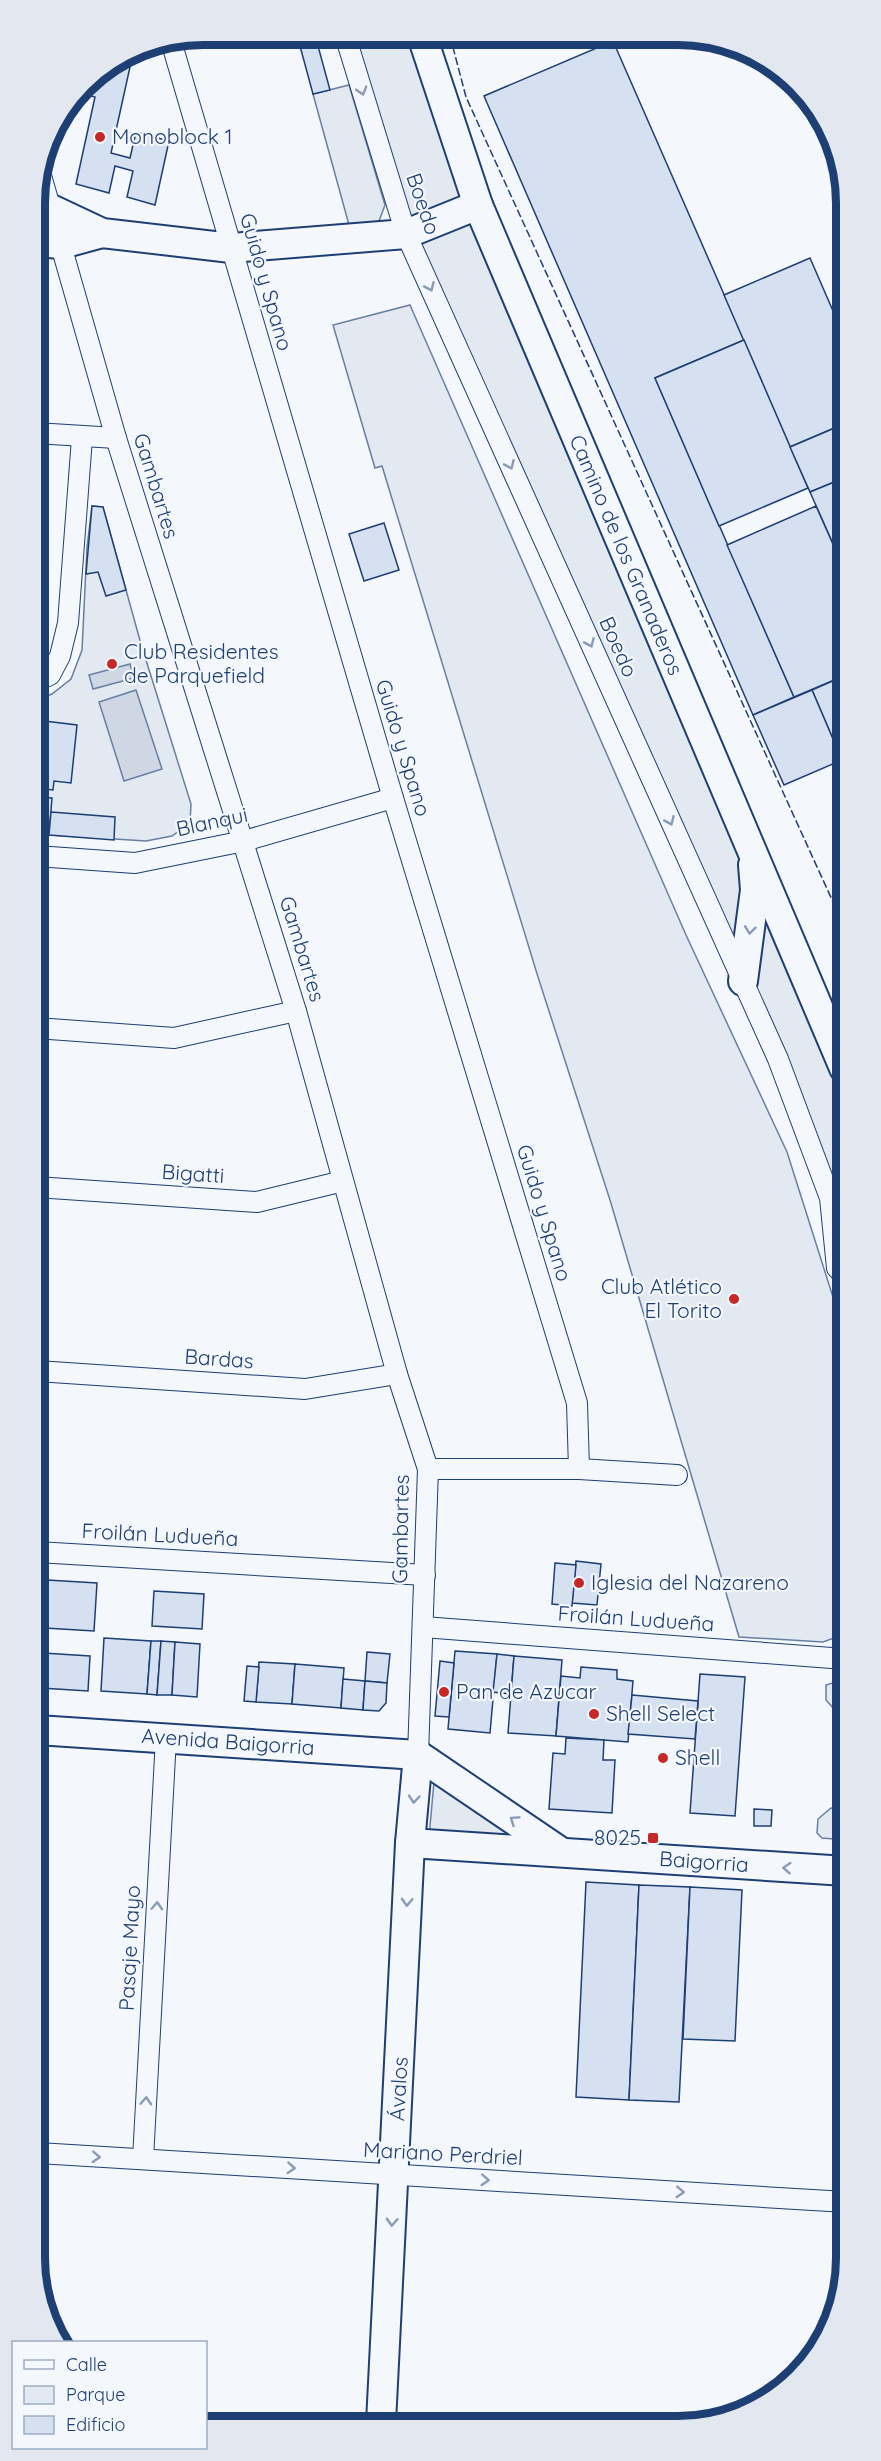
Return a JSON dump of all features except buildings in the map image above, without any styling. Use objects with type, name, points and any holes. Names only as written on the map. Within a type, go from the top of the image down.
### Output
[{"type":"main road","name":"Camino de los Granaderos","points":[[425,45],[478,205],[836,1049]]},
{"type":"main road","points":[[45,210],[102,233],[231,248],[406,234],[478,205]]},
{"type":"main road","points":[[49,243],[102,233]]},
{"type":"main road","points":[[743,981],[755,890],[753,851]]},
{"type":"main road","name":"Avenida Baigorria","points":[[45,1730],[418,1755]]},
{"type":"main road","points":[[418,1755],[563,1853]]},
{"type":"main road","name":"Ávalos","points":[[381,2416],[410,1843],[418,1755]]},
{"type":"main road","name":"Baigorria","points":[[410,1843],[836,1870]]},
{"type":"street","name":"Boedo","points":[[348,45],[406,234],[778,1059],[831,1198],[836,1256]]},
{"type":"street","name":"Guido y Spano","points":[[173,48],[393,798],[577,1403],[579,1469]]},
{"type":"street","name":"Gambartes","points":[[45,220],[49,243],[116,438],[244,841],[296,1011],[397,1374],[429,1469],[418,1755]]},
{"type":"street","points":[[45,434],[82,438],[116,438]]},
{"type":"street","points":[[45,677],[50,675],[60,656],[68,623],[82,438]]},
{"type":"street","name":"Blanqui","points":[[45,857],[135,863],[244,841],[393,798]]},
{"type":"street","points":[[45,1029],[174,1038],[296,1011]]},
{"type":"street","name":"Bigatti","points":[[45,1188],[257,1202],[343,1181]]},
{"type":"street","name":"Bardas","points":[[45,1372],[305,1389],[397,1374]]},
{"type":"street","points":[[429,1469],[579,1469],[677,1475]]},
{"type":"street","name":"Froilán Ludueña","points":[[45,1552],[425,1575]]},
{"type":"street","name":"Froilán Ludueña","points":[[423,1627],[836,1658]]},
{"type":"street","name":"Pasaje Mayo","points":[[143,2159],[166,1738]]},
{"type":"street","name":"Mariano Perdriel","points":[[45,2153],[836,2201]]},
{"type":"green space","points":[[348,45],[426,45],[836,1048],[836,1229],[830,1198],[406,234]]},
{"type":"green space","points":[[349,85],[385,205],[379,221],[349,225],[313,94]]},
{"type":"green space","points":[[410,305],[686,935],[787,1152],[836,1307],[836,1637],[823,1642],[739,1637],[610,1200],[538,977],[382,466],[375,468],[333,325]]},
{"type":"green space","name":"Club Residentes de Parquefield","points":[[92,506],[103,507],[141,644],[191,804],[190,823],[172,836],[146,841],[45,835],[45,697],[71,679],[82,650],[87,547]]},
{"type":"green space","points":[[836,1682],[836,1709],[826,1700],[826,1685]]},
{"type":"green space","points":[[434,1782],[527,1845],[429,1837]]},
{"type":"green space","points":[[831,1808],[836,1808],[836,1839],[822,1838],[817,1833],[818,1819]]},
{"type":"shaded area","points":[[130,664],[134,678],[93,689],[89,675]]},
{"type":"shaded area","points":[[136,690],[162,769],[124,781],[99,702]]},
{"type":"fence","points":[[452,45],[466,97],[836,908]]},
{"type":"place","name":"Monoblock 1","points":[[100,137]]},
{"type":"place","name":"Club Residentes de Parquefield","points":[[112,664]]},
{"type":"place","name":"Club Atlético El Torito","points":[[734,1299]]},
{"type":"place","name":"Iglesia del Nazareno","points":[[579,1583]]},
{"type":"place","name":"Pan de Azucar","points":[[444,1692]]},
{"type":"place","name":"Shell Select","points":[[594,1714]]},
{"type":"place","name":"Shell","points":[[663,1758]]},
{"type":"place","name":"8025","points":[[653,1838]]}]
